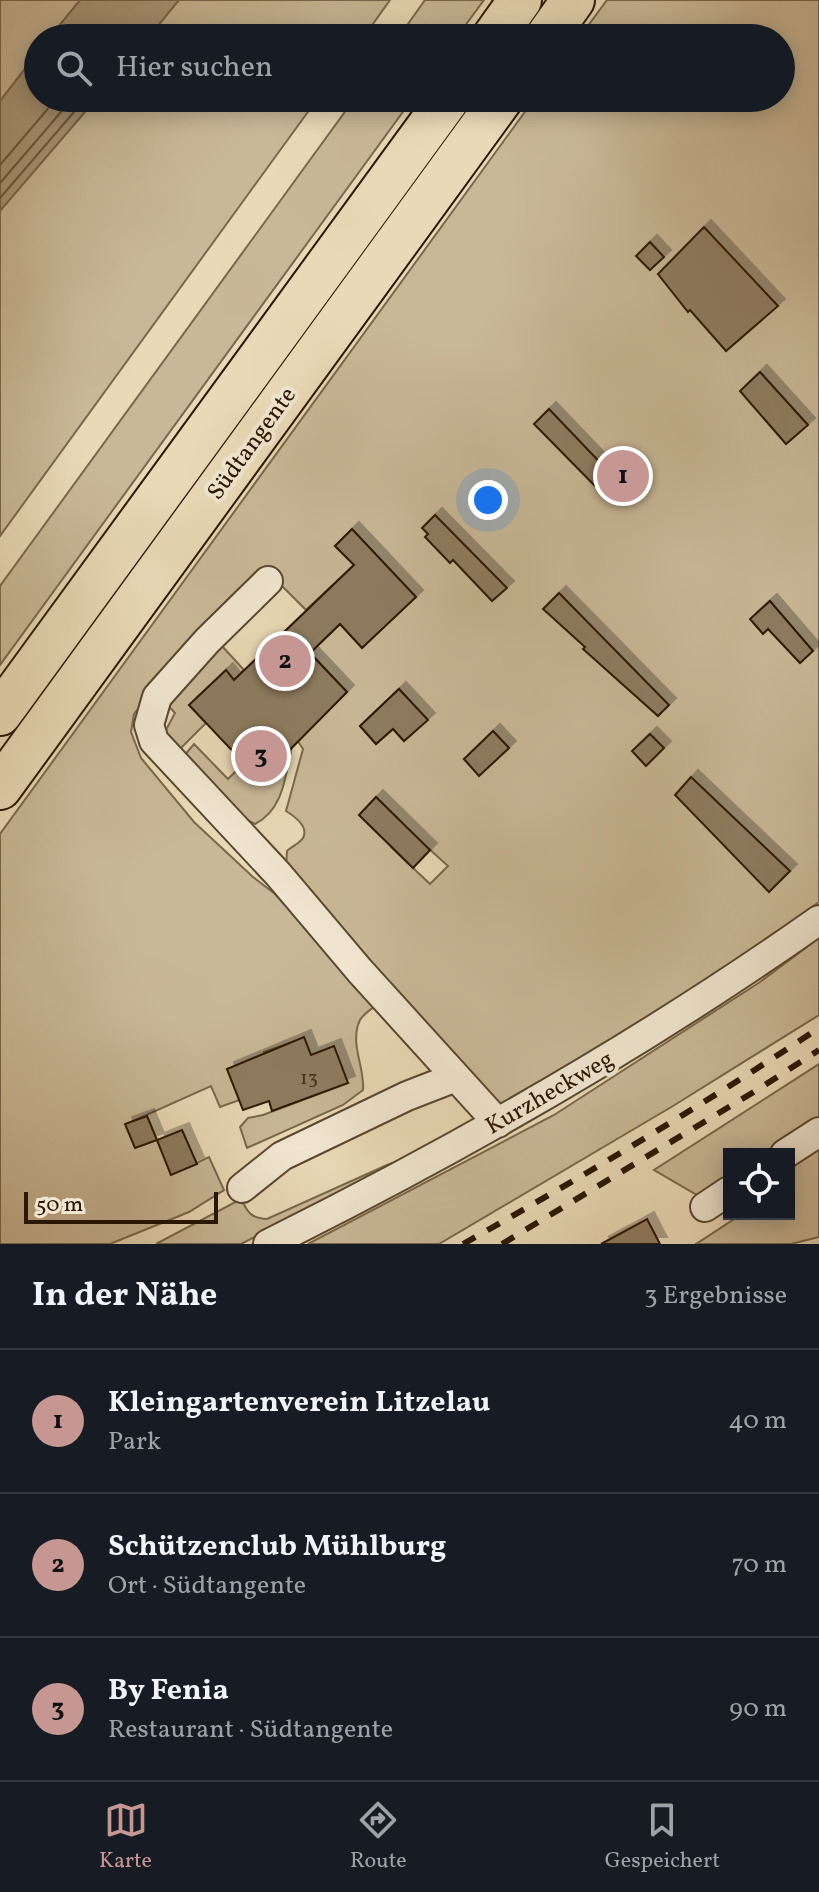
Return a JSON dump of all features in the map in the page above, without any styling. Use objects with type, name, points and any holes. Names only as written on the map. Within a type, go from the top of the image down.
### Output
[{"type":"highway","points":[[503,24],[520,0]]},
{"type":"highway","points":[[556,24],[573,0]]},
{"type":"highway","name":"Südtangente","points":[[0,714],[439,112]]},
{"type":"highway","name":"Südtangente","points":[[0,788],[492,112]]},
{"type":"street","points":[[268,581],[207,641],[157,697],[149,725],[154,741],[278,874],[360,971],[498,1123]]},
{"type":"street","name":"Kurzheckweg","points":[[268,1244],[498,1123],[681,1013],[819,920]]},
{"type":"street","points":[[242,1188],[282,1156],[407,1096],[456,1077]]},
{"type":"street","points":[[794,1148],[819,1132]]},
{"type":"street","points":[[705,1207],[723,1195]]},
{"type":"shaded area","points":[[0,0],[390,0],[373,24],[24,24],[24,112],[308,112],[0,536]]},
{"type":"shaded area","points":[[425,0],[484,0],[466,24],[408,24]]},
{"type":"shaded area","points":[[607,0],[819,0],[819,902],[625,1034],[503,1104],[495,1102],[286,867],[287,851],[302,840],[304,834],[300,822],[286,811],[303,749],[297,740],[347,692],[310,653],[340,624],[362,647],[416,597],[352,530],[335,546],[354,565],[306,610],[277,581],[145,700],[134,714],[131,732],[141,758],[194,822],[275,894],[379,1003],[361,1018],[357,1029],[363,1090],[343,1105],[247,1148],[240,1127],[248,1118],[348,1083],[304,1058],[307,1046],[304,1038],[264,1052],[264,1055],[227,1069],[236,1091],[262,1081],[251,1096],[220,1107],[211,1086],[126,1124],[135,1148],[157,1140],[171,1175],[209,1157],[224,1190],[189,1212],[110,1244],[0,1244],[0,834],[525,112],[795,112],[795,24],[589,24]],"holes":[[[399,689],[427,720],[404,741],[393,729],[376,744],[360,726]],[[494,732],[509,748],[479,775],[464,759]],[[376,797],[402,823],[385,840],[360,816]],[[407,829],[448,866],[430,884],[391,847]]]},
{"type":"shaded area","points":[[345,112],[403,112],[0,665],[0,586]]},
{"type":"shaded area","points":[[222,646],[244,670],[234,680],[226,671],[189,705],[206,723],[178,751],[165,732],[175,713],[162,699]]},
{"type":"shaded area","points":[[194,744],[228,779],[244,763],[260,780],[291,751],[281,792],[272,810],[255,824],[249,821],[184,756]]},
{"type":"shaded area","points":[[819,938],[819,1015],[673,1106],[439,1244],[308,1244],[554,1115],[760,982]]},
{"type":"shaded area","points":[[819,1064],[819,1121],[774,1148],[723,1148],[723,1180],[697,1195],[654,1170]]},
{"type":"shaded area","points":[[819,1142],[819,1237],[791,1244],[696,1244],[733,1220],[795,1220],[795,1156]]},
{"type":"shaded area","points":[[420,1153],[241,1244],[156,1244],[241,1199],[251,1214],[267,1219]]},
{"type":"water","points":[[80,0],[179,0],[159,24],[60,24]]},
{"type":"water","points":[[24,70],[24,112],[85,112],[0,211],[0,101]]},
{"type":"building","points":[[704,227],[778,306],[726,351],[690,310],[688,312],[658,274]]},
{"type":"building","points":[[650,242],[664,257],[650,270],[636,256]]},
{"type":"building","points":[[760,372],[808,425],[786,444],[740,391]]},
{"type":"building","points":[[549,409],[613,476],[599,490],[534,424]]},
{"type":"building","points":[[435,515],[507,588],[492,601],[453,560],[450,563],[425,537],[428,534],[422,528]]},
{"type":"building","points":[[352,529],[416,597],[362,648],[340,624],[310,653],[347,692],[260,780],[189,705],[226,670],[234,680],[354,565],[335,546]]},
{"type":"building","points":[[559,593],[669,705],[658,716],[543,609]]},
{"type":"building","points":[[770,601],[813,651],[800,663],[768,629],[763,634],[750,619]]},
{"type":"building","points":[[399,689],[428,720],[404,741],[393,729],[376,744],[360,726]]},
{"type":"building","points":[[493,731],[509,748],[479,776],[464,759]]},
{"type":"building","points":[[650,734],[664,748],[646,766],[632,751]]},
{"type":"building","points":[[691,777],[790,871],[769,892],[675,795]]},
{"type":"building","points":[[376,797],[430,850],[413,868],[359,815]]},
{"type":"building","points":[[304,1037],[311,1055],[334,1046],[348,1083],[272,1111],[269,1101],[243,1110],[227,1069]]},
{"type":"building","points":[[147,1116],[157,1140],[135,1148],[125,1124]]},
{"type":"building","points":[[182,1130],[197,1164],[171,1175],[157,1140]]},
{"type":"building","points":[[647,1219],[660,1244],[601,1244]]},
{"type":"railway","points":[[463,1244],[643,1139],[819,1028]]},
{"type":"railway","points":[[502,1244],[819,1050]]},
{"type":"place","name":"Kleingartenverein Litzelau","points":[[623,476]]},
{"type":"place","name":"Schützenclub Mühlburg","points":[[285,661]]},
{"type":"place","name":"By Fenia","points":[[261,756]]}]
